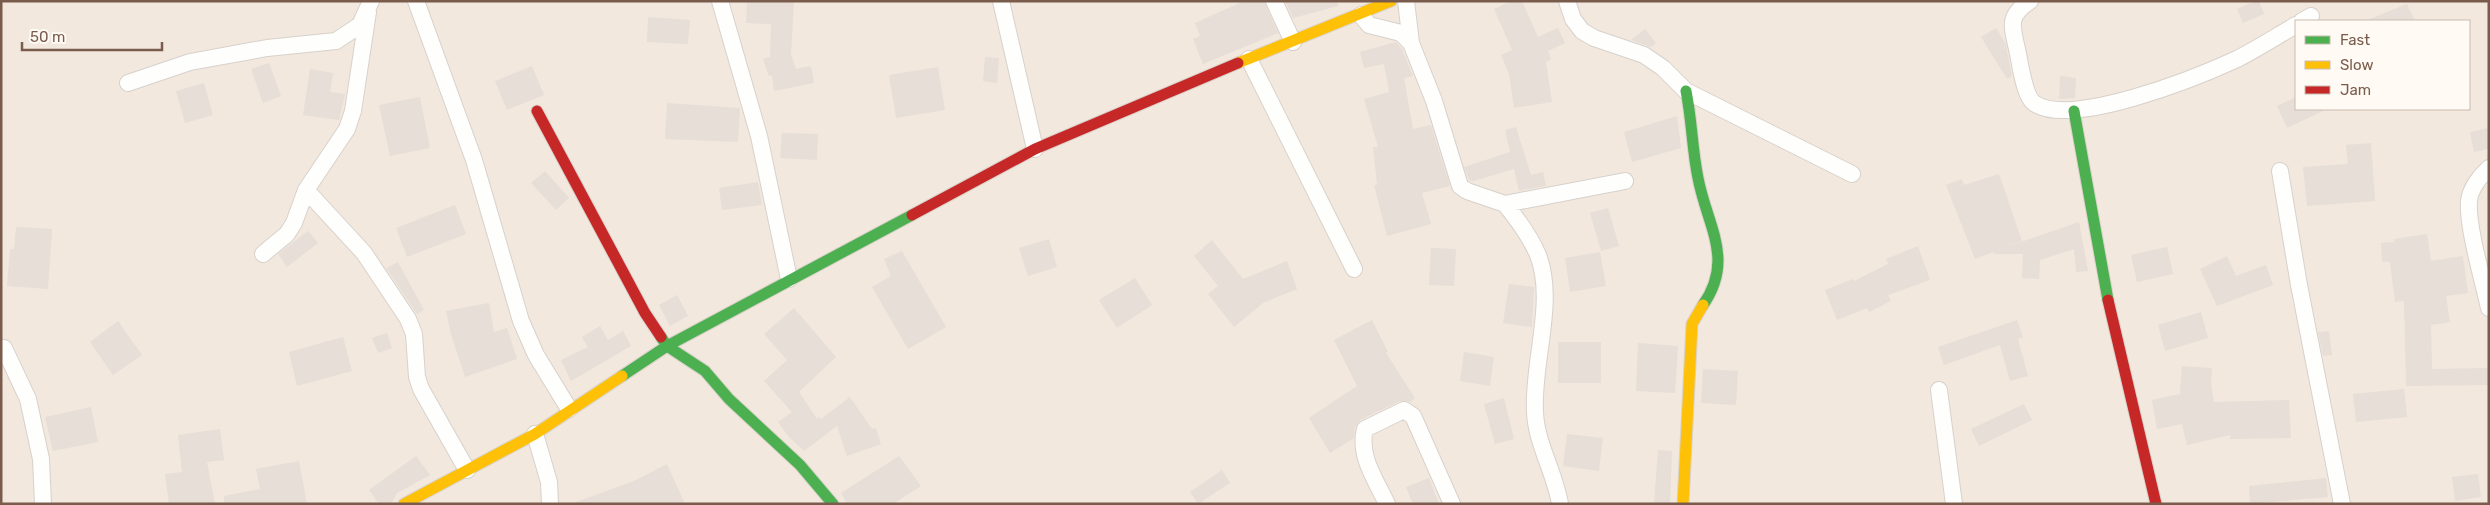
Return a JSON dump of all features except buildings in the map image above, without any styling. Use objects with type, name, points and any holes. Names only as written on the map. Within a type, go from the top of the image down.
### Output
[{"type":"street","points":[[416,1],[474,160],[520,321],[536,355],[569,409]]},
{"type":"street","points":[[720,1],[759,136],[789,279]]},
{"type":"street","points":[[1001,1],[1035,149]]},
{"type":"street","points":[[1274,1],[1293,42]]},
{"type":"street","points":[[404,504],[535,434],[569,409],[667,346],[1035,149],[1293,42],[1362,16],[1391,1]]},
{"type":"street","points":[[1406,1],[1411,43],[1434,101],[1460,186],[1467,191],[1505,204],[1625,181]]},
{"type":"street","points":[[1567,1],[1573,19],[1582,30],[1594,38],[1644,56],[1663,68],[1686,91],[1852,174]]},
{"type":"street","points":[[2030,1],[2019,8],[2012,22],[2012,33],[2026,89],[2032,102],[2046,110],[2074,111],[2127,100],[2208,72],[2239,58],[2295,25]]},
{"type":"street","points":[[128,84],[190,62],[267,48],[336,41],[360,25],[370,7]]},
{"type":"street","points":[[263,254],[287,234],[306,190],[347,129],[353,110],[370,7]]},
{"type":"street","points":[[1362,16],[1369,25],[1401,33],[1411,43]]},
{"type":"street","points":[[1249,60],[1354,269]]},
{"type":"street","points":[[1683,504],[1692,324],[1696,312],[1714,291],[1718,274],[1716,237],[1703,201],[1686,91]]},
{"type":"street","points":[[2074,111],[2101,271],[2156,504]]},
{"type":"street","points":[[537,112],[646,313],[667,346],[705,371],[729,399],[800,465],[833,504]]},
{"type":"street","points":[[2489,168],[2480,177],[2469,200],[2470,221],[2489,308]]},
{"type":"street","points":[[2280,171],[2299,285],[2342,504]]},
{"type":"street","points":[[306,190],[364,253],[408,319],[414,334],[417,377],[421,388],[467,470]]},
{"type":"street","points":[[1505,204],[1527,232],[1538,257],[1543,286],[1543,315],[1535,413],[1560,504]]},
{"type":"street","points":[[4,348],[28,399],[40,458],[43,504]]},
{"type":"street","points":[[1939,390],[1954,504]]},
{"type":"street","points":[[1387,504],[1364,455],[1362,441],[1365,430],[1404,410],[1413,416],[1452,504]]},
{"type":"street","points":[[535,434],[549,482],[550,504]]},
{"type":"shaded area","points":[[1,1],[2489,1],[2489,504],[1,504]]},
{"type":"traffic: fast","points":[[1686,91],[1698,178],[1716,242],[1718,257],[1717,272],[1712,288],[1703,305]]},
{"type":"traffic: fast","points":[[2074,111],[2108,300]]},
{"type":"traffic: fast","points":[[622,376],[667,346],[912,215]]},
{"type":"traffic: fast","points":[[661,337],[667,346],[705,371],[729,399],[800,465],[833,504]]},
{"type":"traffic: slow","points":[[1238,63],[1391,1]]},
{"type":"traffic: slow","points":[[1683,504],[1692,324],[1703,305]]},
{"type":"traffic: slow","points":[[404,504],[535,434],[622,376]]},
{"type":"traffic: jam","points":[[912,215],[1035,149],[1238,63]]},
{"type":"traffic: jam","points":[[537,111],[645,313],[661,337]]},
{"type":"traffic: jam","points":[[2108,300],[2156,504]]}]
